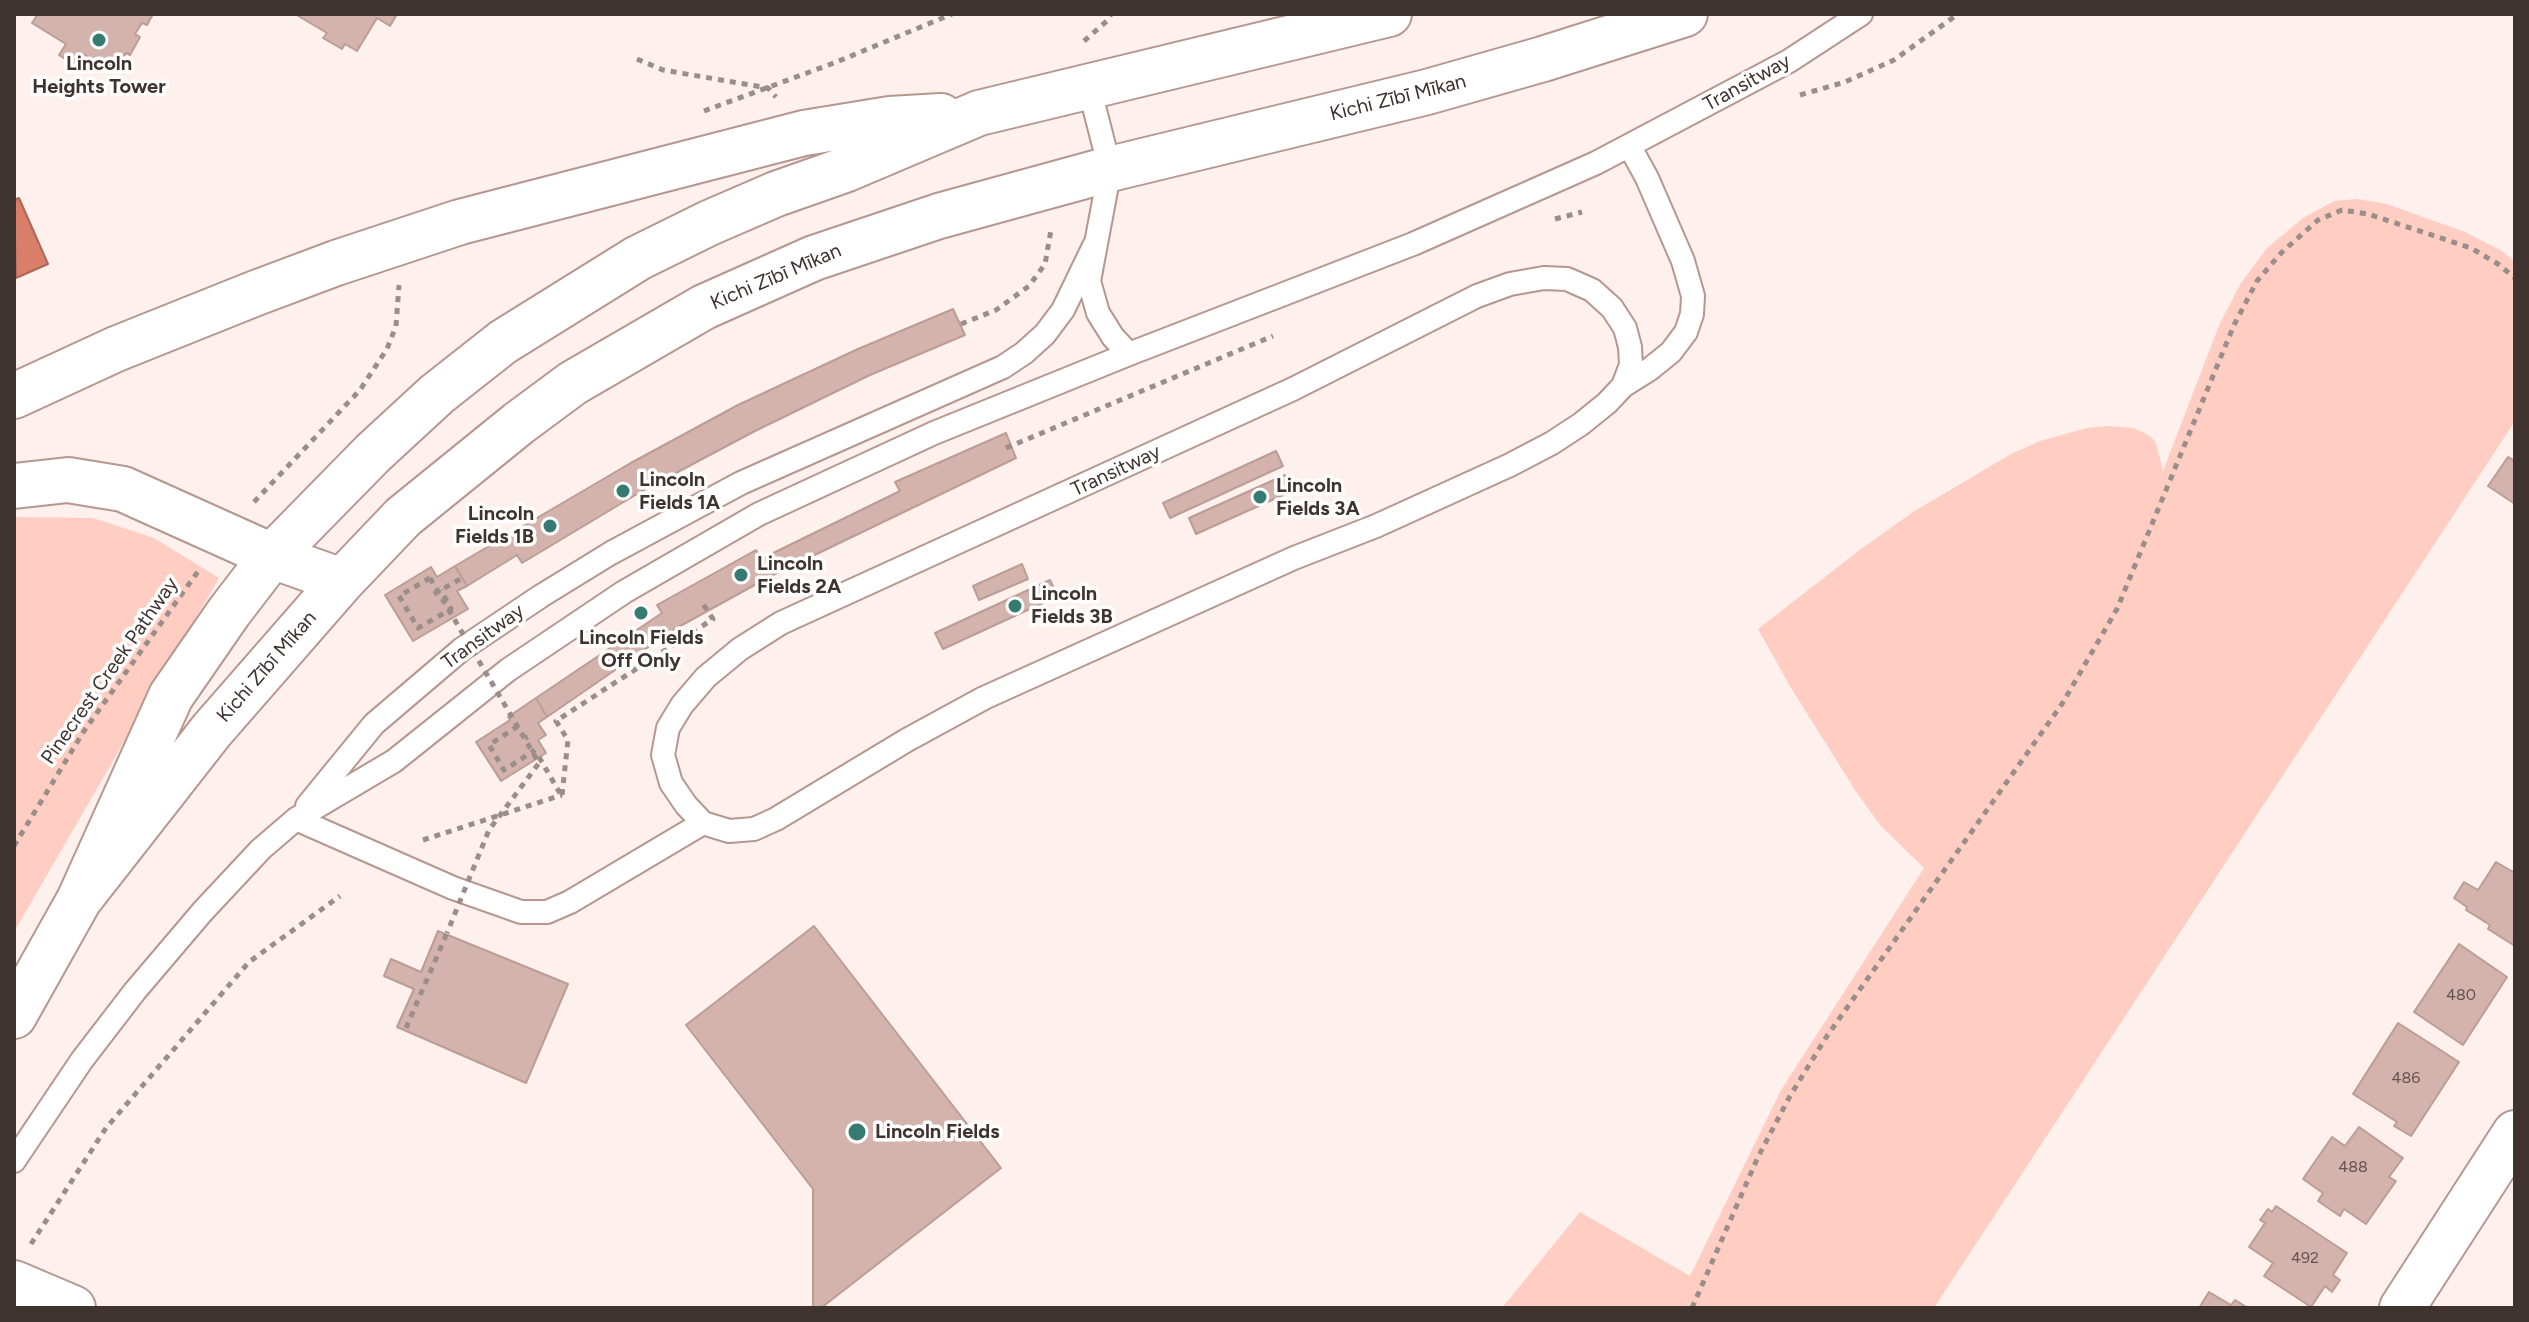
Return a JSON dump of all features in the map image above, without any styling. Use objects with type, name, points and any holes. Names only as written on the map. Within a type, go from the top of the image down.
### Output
[{"type":"main road","name":"Kichi Zībī Mīkan","points":[[14,1016],[79,900],[171,696],[229,612],[272,556],[373,453],[437,394],[503,342],[638,258],[709,223],[979,113],[1389,14]]},
{"type":"main road","name":"Kichi Zībī Mīkan","points":[[79,900],[212,730],[342,581],[403,517],[573,383],[704,307],[814,258],[939,216],[1110,169],[1427,92],[1685,14]]},
{"type":"main road","points":[[14,396],[116,349],[241,298],[460,222],[804,133],[890,119],[979,113]]},
{"type":"main road","points":[[14,486],[68,480],[123,489],[272,556],[342,581]]},
{"type":"main road","points":[[2402,1308],[2515,1133]]},
{"type":"main road","points":[[21,1266],[73,1308]]},
{"type":"lane","name":"Transitway","points":[[14,1161],[82,1060],[135,991],[261,849],[296,819],[394,761],[497,678],[624,592],[759,514],[934,433],[1413,244],[1630,147],[1789,61],[1861,14]]},
{"type":"lane","name":"Transitway","points":[[1089,87],[1110,169],[1089,281],[1098,313],[1113,337],[1129,354]]},
{"type":"lane","points":[[296,819],[453,888],[521,912],[547,912],[570,902],[703,823],[729,831],[754,829],[984,698],[1294,558],[1376,526],[1510,465],[1581,424],[1623,386],[1671,352],[1686,332],[1692,314],[1693,296],[1683,261],[1630,147]]},
{"type":"lane","name":"Transitway","points":[[296,819],[374,724],[462,649],[541,596],[611,553],[741,483],[1003,367],[1024,353],[1045,334],[1063,310],[1094,246]]},
{"type":"lane","name":"Transitway","points":[[703,823],[671,783],[663,755],[668,728],[682,705],[706,677],[740,649],[808,610],[1265,402],[1477,296],[1510,284],[1544,278],[1567,279],[1592,290],[1612,308],[1625,328],[1630,347],[1631,365],[1623,386]]},
{"type":"path","points":[[1790,97],[1845,82],[1894,60],[1958,14]]},
{"type":"path","points":[[637,59],[663,70],[768,88]]},
{"type":"path","points":[[1692,1308],[1758,1157],[1790,1096],[1827,1036],[2062,704],[2117,609],[2234,325],[2257,281],[2282,252],[2318,220],[2342,210],[2368,214],[2471,248],[2515,278]]},
{"type":"path","points":[[961,324],[996,310],[1029,286],[1045,264],[1052,225]]},
{"type":"path","points":[[246,511],[360,390],[387,349],[396,326],[399,278]]},
{"type":"path","name":"Pinecrest Creek Pathway","points":[[14,846],[84,731],[203,564]]},
{"type":"path","points":[[406,1028],[489,830],[539,763],[526,738],[518,726],[438,592],[430,578],[399,596],[418,628],[451,609],[438,592]]},
{"type":"path","points":[[438,592],[462,578]]},
{"type":"path","points":[[562,795],[568,740],[556,721],[713,619],[701,601]]},
{"type":"path","points":[[518,726],[489,745],[504,770],[535,750]]},
{"type":"path","points":[[539,757],[562,795]]},
{"type":"path","points":[[423,840],[562,795]]},
{"type":"path","points":[[21,1266],[106,1128],[249,962],[340,896]]},
{"type":"shaded area","points":[[19,198],[48,264],[16,278],[14,200]]},
{"type":"shaded area","points":[[2357,199],[2387,204],[2465,232],[2502,251],[2515,262],[2515,421],[1934,1308],[1502,1308],[1580,1212],[1690,1276],[1781,1090],[1924,868],[1880,825],[1857,793],[1758,629],[1913,512],[2011,454],[2040,441],[2087,428],[2134,428],[2150,436],[2156,443],[2163,471],[2220,323],[2241,283],[2267,248],[2303,218],[2334,201]]},
{"type":"shaded area","points":[[14,517],[93,518],[154,538],[219,578],[14,932]]},
{"type":"building","name":"Lincoln Heights Tower","points":[[38,14],[153,14],[147,25],[142,23],[135,34],[140,37],[130,55],[126,53],[114,72],[80,52],[73,64],[59,55],[66,44],[32,23]]},
{"type":"building","points":[[295,14],[397,14],[390,26],[377,18],[357,51],[345,44],[342,49],[323,38],[327,33]]},
{"type":"building","points":[[953,309],[965,335],[870,375],[755,431],[642,491],[522,563],[517,555],[467,586],[455,566],[629,464],[738,405]]},
{"type":"building","points":[[1006,433],[1016,458],[771,576],[673,630],[547,717],[536,698],[662,613],[657,605],[756,550],[761,559],[900,491],[895,482]]},
{"type":"building","points":[[1276,451],[1283,466],[1170,518],[1163,503]]},
{"type":"building","points":[[2508,457],[2515,461],[2515,504],[2488,486]]},
{"type":"building","points":[[1285,475],[1292,491],[1196,534],[1189,518]]},
{"type":"building","points":[[1022,564],[1028,579],[979,600],[973,586]]},
{"type":"building","points":[[455,566],[467,586],[457,591],[468,609],[413,641],[385,595],[431,567],[437,577]]},
{"type":"building","points":[[1050,580],[1058,596],[943,649],[935,633]]},
{"type":"building","points":[[536,698],[547,717],[538,723],[546,735],[538,740],[546,753],[501,781],[476,742]]},
{"type":"building","points":[[2496,862],[2515,873],[2515,946],[2488,929],[2490,925],[2466,910],[2467,907],[2454,898],[2464,882],[2478,890]]},
{"type":"building","points":[[814,926],[1001,1168],[821,1308],[813,1308],[813,1189],[686,1025]]},
{"type":"building","points":[[438,931],[568,984],[526,1083],[397,1027],[414,989],[384,976],[391,959],[421,972]]},
{"type":"building","points":[[2459,944],[2507,977],[2463,1045],[2414,1012]]},
{"type":"building","points":[[2398,1023],[2459,1062],[2411,1136],[2394,1126],[2397,1122],[2353,1094]]},
{"type":"building","points":[[2359,1127],[2403,1158],[2389,1177],[2396,1181],[2366,1224],[2344,1209],[2340,1216],[2318,1201],[2323,1193],[2303,1179],[2332,1137],[2345,1146]]},
{"type":"building","points":[[2276,1206],[2347,1253],[2333,1275],[2340,1280],[2332,1292],[2325,1286],[2311,1307],[2264,1276],[2273,1263],[2249,1247],[2265,1223],[2260,1220],[2268,1209],[2272,1212]]},
{"type":"building","points":[[2209,1292],[2231,1305],[2235,1300],[2248,1308],[2199,1308]]},
{"type":"place","name":"Lincoln Heights Tower","points":[[99,40]]},
{"type":"place","name":"Lincoln Fields 1A","points":[[623,491]]},
{"type":"place","name":"Lincoln Fields 3A","points":[[1260,497]]},
{"type":"place","name":"Lincoln Fields 1B","points":[[550,526]]},
{"type":"place","name":"Lincoln Fields 2A","points":[[741,575]]},
{"type":"place","name":"Lincoln Fields 3B","points":[[1015,606]]},
{"type":"place","name":"Lincoln Fields Off Only","points":[[641,613]]},
{"type":"place","name":"Lincoln Fields","points":[[857,1132]]}]
